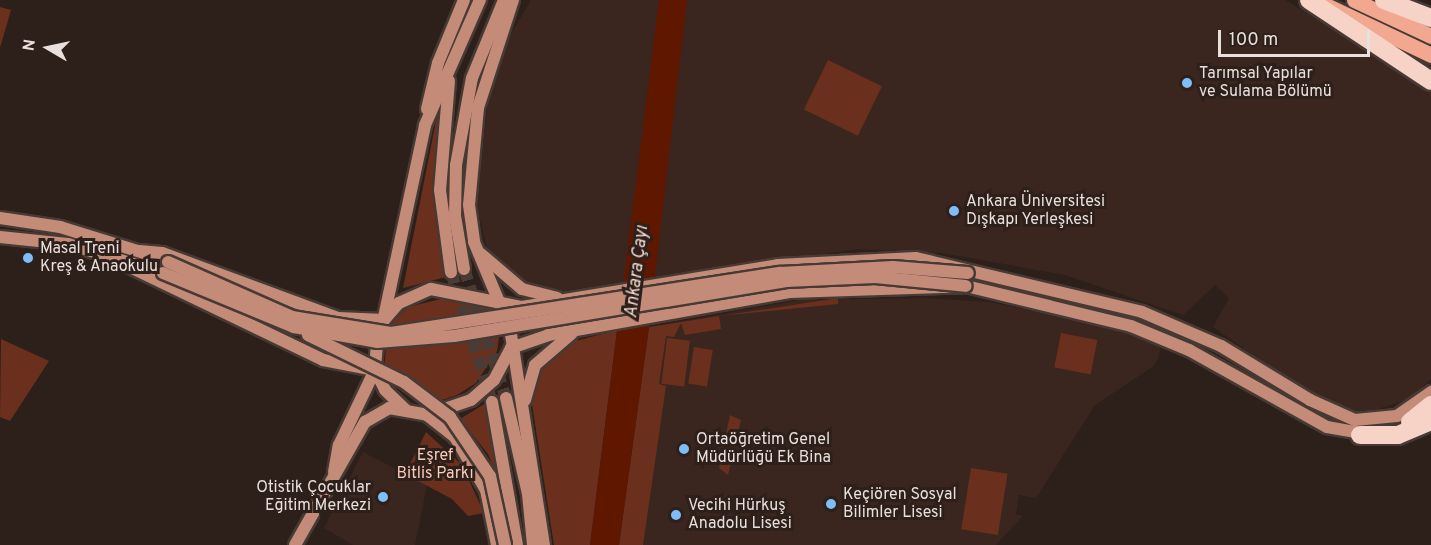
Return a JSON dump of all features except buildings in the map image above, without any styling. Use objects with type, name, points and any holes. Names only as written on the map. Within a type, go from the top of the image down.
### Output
[{"type":"highway","points":[[1309,0],[1431,81]]},
{"type":"highway","points":[[1384,0],[1431,18]]},
{"type":"highway","points":[[1410,422],[1431,405]]},
{"type":"highway","points":[[1360,435],[1398,435],[1431,421]]},
{"type":"main road","points":[[332,478],[339,445],[375,370],[376,338],[384,320],[438,63],[464,0]]},
{"type":"main road","points":[[425,125],[480,0]]},
{"type":"main road","points":[[464,269],[455,216],[458,154],[472,78],[504,0]]},
{"type":"main road","points":[[513,0],[485,76],[474,128],[469,205],[478,251],[497,304],[510,328],[511,348],[524,405],[544,545]]},
{"type":"main road","points":[[1316,0],[1431,55]]},
{"type":"main road","points":[[1354,0],[1431,36]]},
{"type":"main road","points":[[451,272],[440,190],[452,65]]},
{"type":"main road","points":[[0,218],[60,228],[139,251],[162,253],[334,316],[384,320],[409,296],[430,289],[465,292],[497,304],[522,307],[693,278],[861,256],[940,261],[967,280]]},
{"type":"main road","points":[[0,237],[99,252],[166,268],[303,320],[391,333],[780,273],[893,267],[967,280],[1071,291],[1142,312],[1221,346],[1310,400],[1355,420],[1396,416],[1431,392]]},
{"type":"main road","points":[[139,251],[166,268],[294,327],[404,382],[450,417],[486,468],[505,545]]},
{"type":"main road","points":[[478,251],[522,289],[567,299]]},
{"type":"main road","points":[[99,252],[322,360],[375,370]]},
{"type":"main road","points":[[294,327],[376,342],[415,341],[786,281],[875,277],[967,280],[1131,326],[1190,350],[1312,420],[1360,435],[1410,422]]},
{"type":"main road","points":[[427,415],[456,408],[483,391],[511,348],[580,329],[699,307],[821,289],[967,280]]},
{"type":"main road","points":[[322,360],[332,358],[341,344],[343,332],[334,316]]},
{"type":"main road","points":[[524,405],[535,365],[580,329]]},
{"type":"main road","points":[[375,370],[386,390],[406,410]]},
{"type":"main road","points":[[506,398],[528,494],[533,545]]},
{"type":"main road","points":[[492,402],[517,545]]},
{"type":"main road","points":[[295,545],[332,478],[372,414],[406,410],[427,415],[455,437],[477,470],[492,506],[497,545]]},
{"type":"shaded area","name":"Ankara Üniversitesi Dışkapı Yerleşkesi","points":[[531,0],[1285,0],[1431,88],[1431,379],[1410,399],[1365,413],[1343,408],[1289,380],[1213,327],[1229,298],[1215,285],[1183,315],[1065,275],[942,253],[858,249],[572,293],[529,286],[487,248],[476,204],[489,94],[507,41]]},
{"type":"shaded area","points":[[924,298],[989,302],[1100,324],[1161,345],[1159,356],[1154,366],[1095,405],[1036,498],[1019,495],[1016,514],[1023,516],[996,545],[619,545],[649,327],[799,300]]},
{"type":"shaded area","name":"Otistik Çocuklar Eğitim Merkezi","points":[[363,452],[427,485],[415,545],[353,545],[324,528]]},
{"type":"green space","points":[[0,7],[11,10],[0,48]]},
{"type":"green space","points":[[828,60],[882,86],[858,136],[804,109]]},
{"type":"green space","points":[[438,111],[437,220],[446,277],[403,288]]},
{"type":"green space","points":[[449,297],[490,308],[500,331],[497,351],[476,383],[457,395],[439,401],[414,398],[393,385],[384,370],[388,326],[408,307]]},
{"type":"green space","points":[[838,298],[838,304],[724,316]]},
{"type":"green space","points":[[719,316],[721,329],[685,335],[681,323],[674,337],[666,336],[659,384],[666,386],[643,545],[619,545],[649,327]]},
{"type":"green space","points":[[617,330],[590,545],[554,545],[531,398],[540,368],[568,343]]},
{"type":"green space","points":[[1061,333],[1097,340],[1091,374],[1054,367]]},
{"type":"green space","points":[[667,338],[690,341],[684,386],[661,384]]},
{"type":"green space","points":[[1,339],[49,361],[10,421],[0,417]]},
{"type":"green space","points":[[694,347],[713,350],[707,387],[688,384]]},
{"type":"green space","points":[[486,403],[504,493],[488,454],[460,419]]},
{"type":"green space","points":[[730,415],[741,420],[728,475],[719,468]]},
{"type":"green space","name":"Eşref Bitlis Parkı","points":[[426,432],[462,465],[484,513],[468,516],[452,499],[405,474]]},
{"type":"green space","points":[[971,468],[1008,474],[998,535],[961,529]]},
{"type":"water","name":"Ankara Çayı","points":[[659,0],[687,0],[649,327],[619,545],[590,545]]},
{"type":"tunnel","points":[[464,269],[506,398]]},
{"type":"tunnel","points":[[451,272],[492,402]]},
{"type":"place","name":"Tarımsal Yapılar ve Sulama Bölümü","points":[[1187,83]]},
{"type":"place","name":"Ankara Üniversitesi Dışkapı Yerleşkesi","points":[[954,211]]},
{"type":"place","name":"Masal Treni Kreş & Anaokulu","points":[[28,258]]},
{"type":"place","name":"Ortaöğretim Genel Müdürlüğü Ek Bina","points":[[684,449]]},
{"type":"place","name":"Otistik Çocuklar Eğitim Merkezi","points":[[383,497]]},
{"type":"place","name":"Keçiören Sosyal Bilimler Lisesi","points":[[831,504]]},
{"type":"place","name":"Vecihi Hürkuş Anadolu Lisesi","points":[[676,515]]}]
